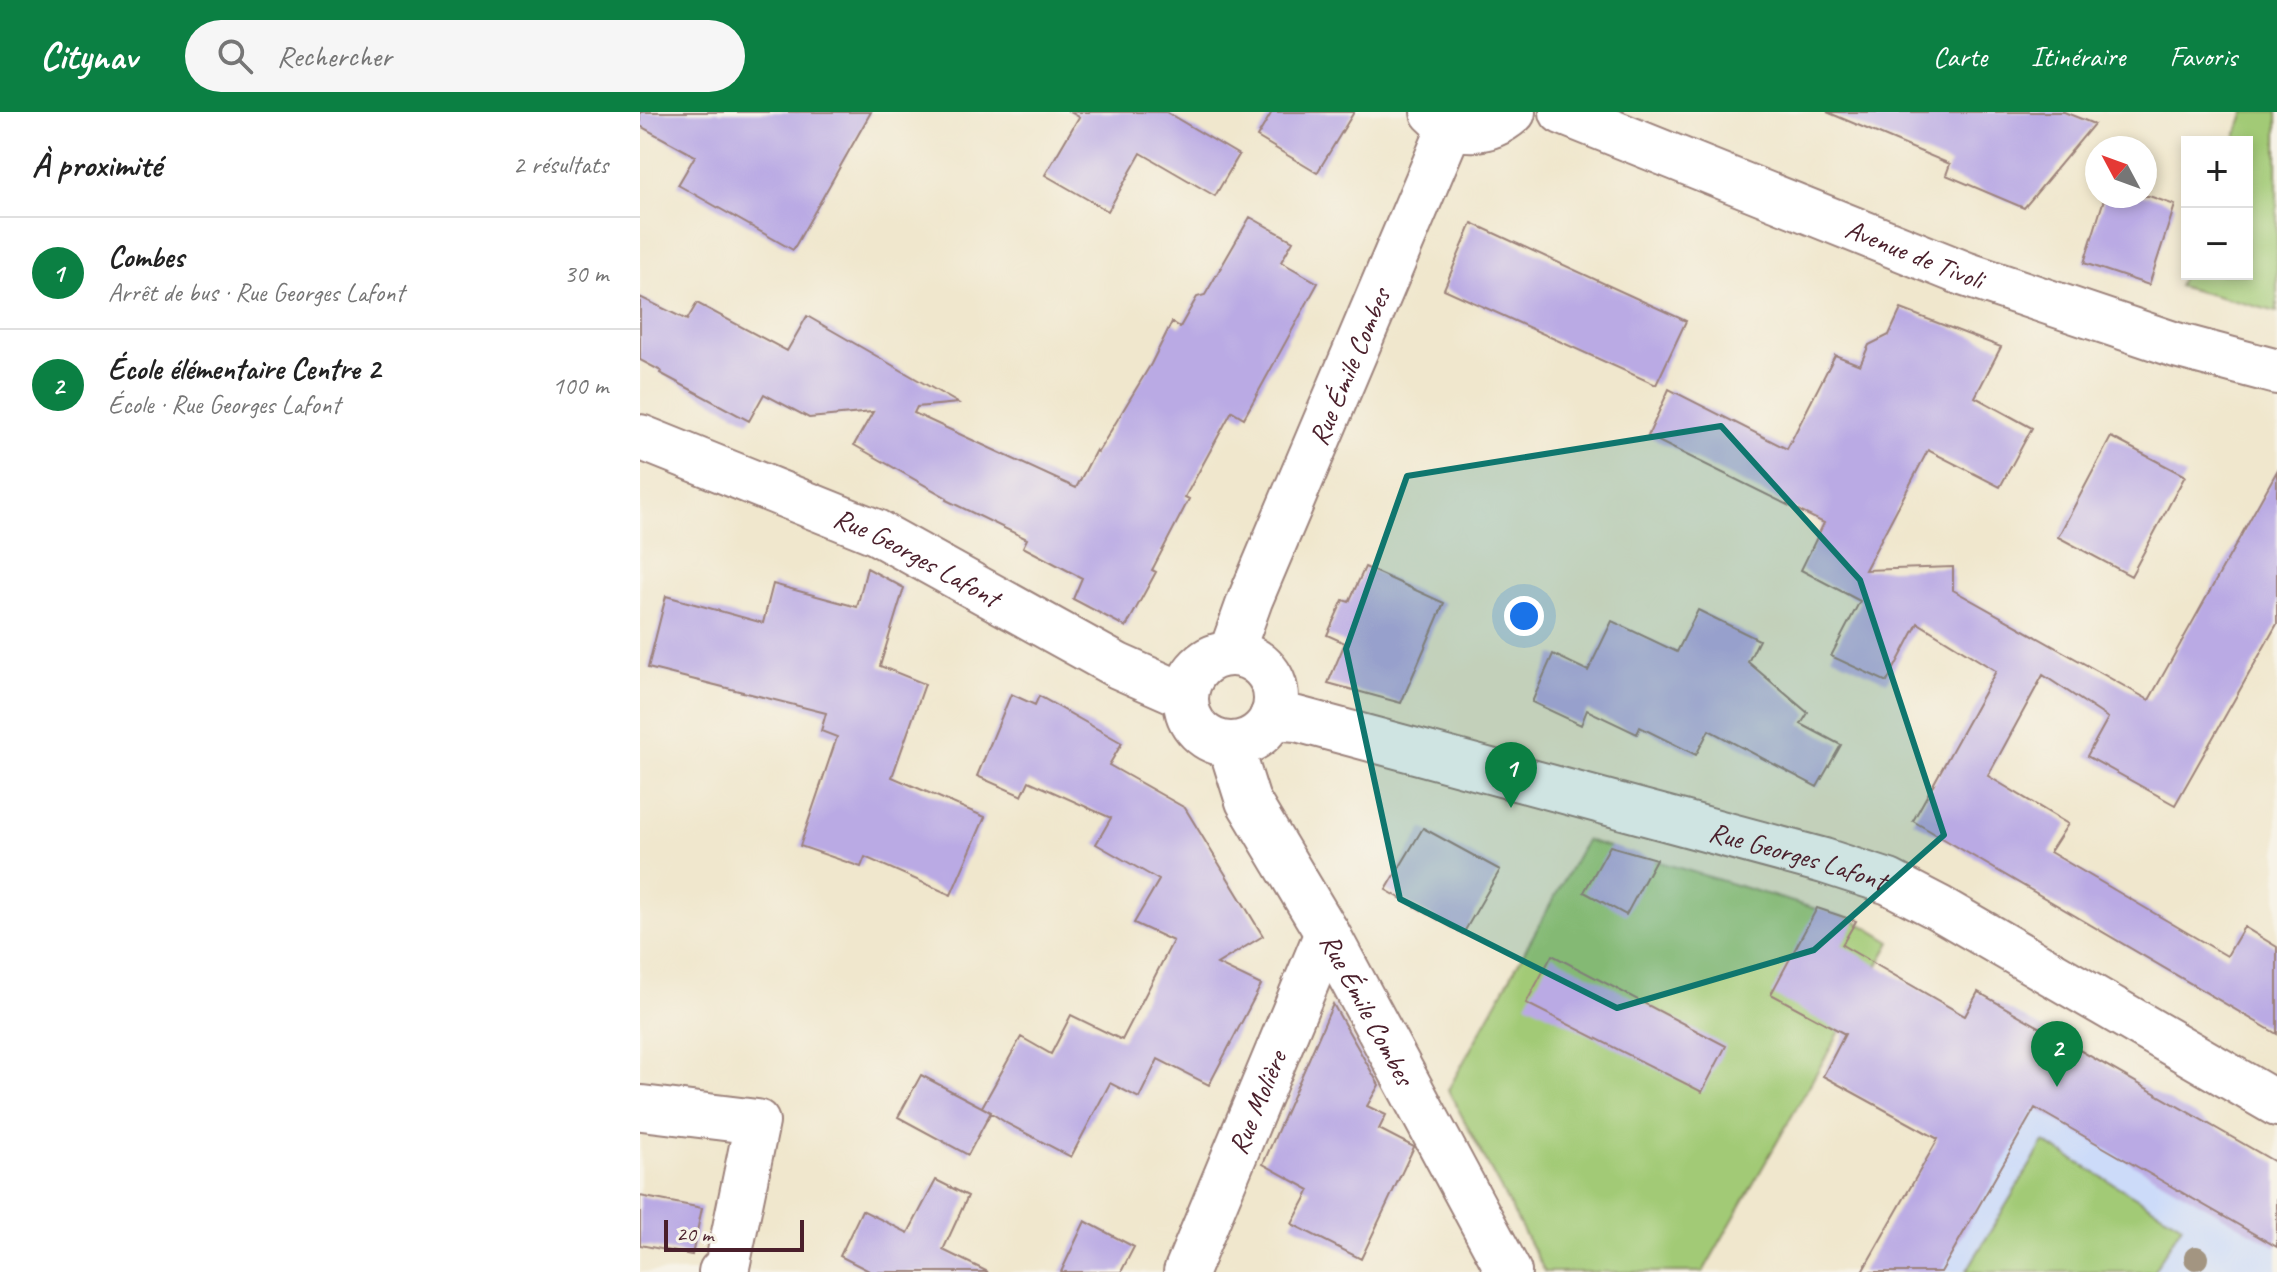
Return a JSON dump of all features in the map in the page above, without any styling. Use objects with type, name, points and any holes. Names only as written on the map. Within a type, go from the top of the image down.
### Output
[{"type":"street","points":[[1442,119],[1468,130],[1485,129],[1502,122],[1513,112]]},
{"type":"street","name":"Avenue de Tivoli","points":[[1562,112],[1965,274],[2176,345],[2277,372]]},
{"type":"street","name":"Rue Émile Combes","points":[[1231,653],[1442,119]]},
{"type":"street","name":"Rue Georges Lafont","points":[[640,437],[876,532],[1118,666],[1186,696]]},
{"type":"street","points":[[1231,653],[1259,662],[1269,673],[1275,688],[1276,703],[1272,717],[1255,737],[1230,744],[1203,735],[1187,711],[1186,696],[1188,683],[1195,671],[1217,655],[1231,653]]},
{"type":"street","name":"Rue Georges Lafont","points":[[1272,717],[1297,719],[1824,861],[1889,882],[2277,1104]]},
{"type":"street","name":"Rue Émile Combes","points":[[1230,744],[1248,801],[1327,933],[1509,1272]]},
{"type":"street","name":"Rue Molière","points":[[1186,1272],[1327,933]]},
{"type":"street","points":[[642,1108],[757,1122],[727,1267],[721,1272]]},
{"type":"highlighted area","points":[[1721,426],[1860,580],[1944,835],[1814,950],[1617,1008],[1400,899],[1346,649],[1407,476]]},
{"type":"shaded area","points":[[2012,1011],[2277,1163],[2277,1272],[1863,1272]]},
{"type":"green space","points":[[2245,112],[2277,112],[2277,312],[2178,286],[2181,278],[2253,280],[2253,136],[2236,136]]},
{"type":"green space","points":[[1586,840],[1856,921],[1891,942],[1703,1272],[1545,1272],[1448,1090]]},
{"type":"green space","points":[[2044,1142],[2182,1225],[2153,1272],[1966,1272]]},
{"type":"building","points":[[640,112],[871,112],[793,250],[678,185],[695,156],[640,126]]},
{"type":"building","points":[[1070,112],[1166,112],[1239,155],[1215,196],[1141,153],[1108,211],[1045,175],[1079,117]]},
{"type":"building","points":[[1272,112],[1354,112],[1317,173],[1257,137]]},
{"type":"building","points":[[1827,112],[2064,112],[2094,124],[2024,208],[1946,175],[1950,164]]},
{"type":"building","points":[[2157,199],[2175,205],[2149,285],[2084,263],[2101,208],[2157,208]]},
{"type":"building","points":[[1250,217],[1293,241],[1281,262],[1318,283],[1244,418],[1232,411],[1185,497],[1189,499],[1152,570],[1156,572],[1126,627],[1073,599],[1082,578],[1023,547],[1027,539],[946,500],[854,445],[873,412],[809,418],[764,394],[749,421],[640,360],[640,297],[687,320],[697,303],[787,351],[807,316],[958,403],[917,407],[914,413],[1076,488],[1096,450],[1098,452],[1151,364],[1172,322],[1180,327],[1197,297],[1205,295]]},
{"type":"building","points":[[1472,223],[1686,321],[1656,385],[1444,289]]},
{"type":"building","points":[[1901,309],[2001,347],[1975,397],[2032,428],[2000,487],[1928,450],[1865,570],[1953,567],[1953,590],[2149,700],[2277,471],[2277,624],[2175,805],[2087,756],[2108,718],[2043,675],[1988,776],[2068,824],[2050,852],[2227,956],[2244,927],[2277,947],[2277,1034],[1913,821],[1996,671],[1918,623],[1887,682],[1831,656],[1860,601],[1801,570],[1824,523],[1648,436],[1669,389],[1787,449],[1835,355],[1860,365],[1869,345],[1889,335]]},
{"type":"building","points":[[2111,437],[2185,476],[2131,576],[2058,537]]},
{"type":"building","points":[[1365,567],[1444,603],[1401,703],[1328,683],[1345,643],[1327,635],[1343,600],[1349,602]]},
{"type":"building","points":[[867,568],[904,588],[880,666],[925,684],[892,777],[985,817],[951,895],[865,857],[861,867],[800,846],[837,737],[821,731],[826,713],[648,668],[666,596],[763,623],[773,584],[857,607]]},
{"type":"building","points":[[1698,610],[1759,640],[1748,662],[1808,713],[1801,724],[1841,745],[1817,787],[1709,730],[1696,755],[1640,727],[1637,734],[1587,710],[1581,725],[1532,702],[1553,654],[1588,671],[1612,621],[1677,652]]},
{"type":"building","points":[[1011,694],[1035,705],[1039,696],[1122,743],[1109,765],[1185,808],[1263,936],[1217,964],[1261,985],[1209,1085],[1158,1059],[1139,1098],[1110,1083],[1071,1157],[982,1107],[1021,1037],[1051,1054],[1071,1015],[1122,1040],[1173,941],[1134,923],[1159,880],[1096,844],[1111,818],[1029,781],[1022,796],[977,776]]},
{"type":"building","points":[[1423,828],[1500,870],[1463,934],[1386,890]]},
{"type":"building","points":[[1610,846],[1656,859],[1626,915],[1584,892]]},
{"type":"building","points":[[1817,908],[1856,921],[1842,945],[1965,1016],[1978,992],[2277,1163],[2277,1247],[2035,1108],[1941,1272],[1862,1272],[1938,1139],[1823,1076],[1845,1034],[1771,994]]},
{"type":"building","points":[[1552,955],[1726,1046],[1702,1092],[1526,1003]]},
{"type":"building","points":[[1333,1004],[1379,1085],[1367,1106],[1386,1115],[1379,1129],[1414,1147],[1361,1259],[1292,1224],[1310,1190],[1263,1164]]},
{"type":"building","points":[[921,1075],[991,1112],[968,1155],[898,1117]]},
{"type":"building","points":[[936,1180],[968,1196],[943,1250],[988,1272],[871,1272],[840,1256],[862,1210],[908,1233]]},
{"type":"building","points":[[640,1196],[702,1208],[692,1255],[640,1245]]},
{"type":"building","points":[[1085,1221],[1134,1247],[1121,1272],[1061,1272]]},
{"type":"place","name":"Combes","points":[[1511,808]]},
{"type":"place","name":"École élémentaire Centre 2","points":[[2057,1087]]}]
